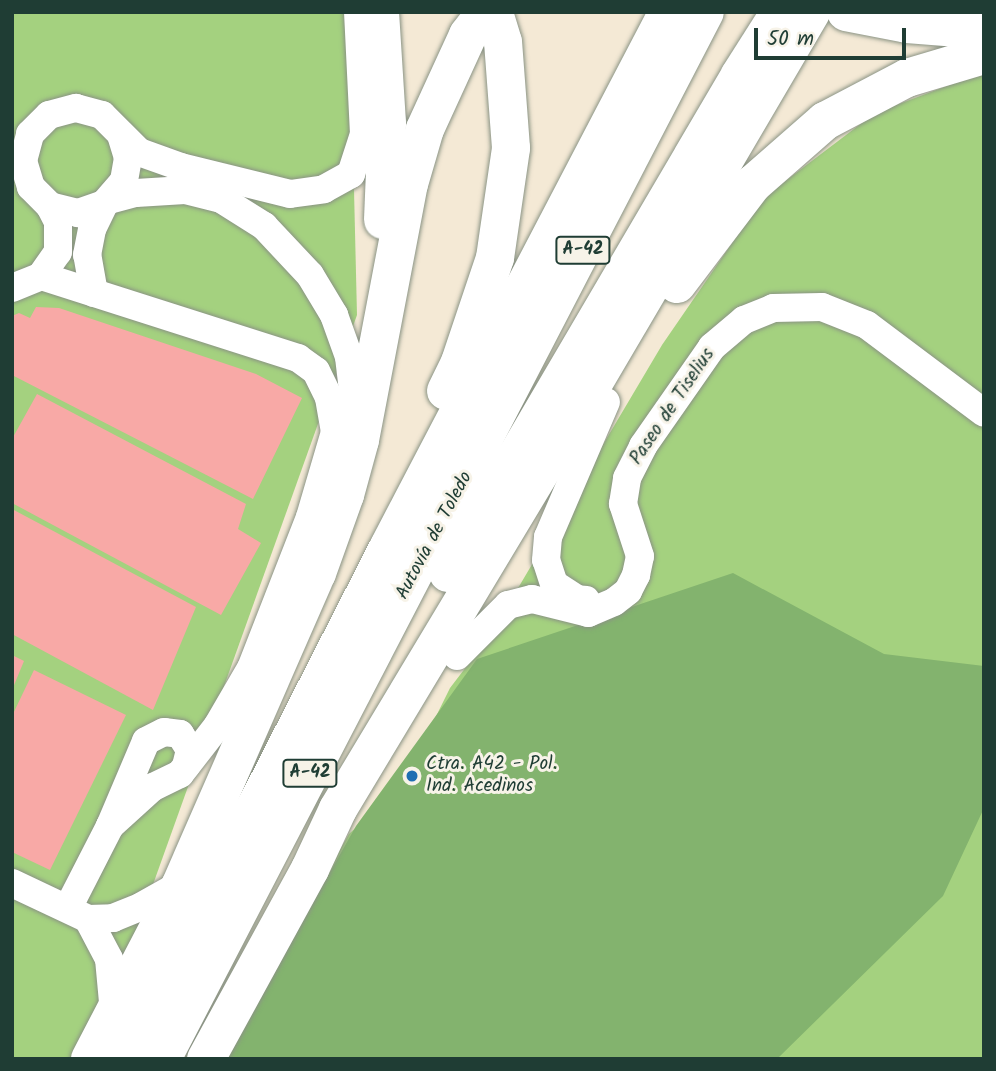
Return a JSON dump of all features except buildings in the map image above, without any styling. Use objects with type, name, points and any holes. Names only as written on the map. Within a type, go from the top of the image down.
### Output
[{"type":"highway","points":[[376,352],[387,124],[380,12]]},
{"type":"highway","name":"Autovía de Toledo","points":[[127,1059],[388,548],[668,12]]},
{"type":"highway","name":"Autovía de Toledo","points":[[162,1059],[461,488],[705,12]]},
{"type":"highway","points":[[740,75],[769,12]]},
{"type":"highway","points":[[179,1059],[327,782],[740,75],[780,12]]},
{"type":"highway","points":[[206,1059],[310,869],[338,809],[586,396],[811,12]]},
{"type":"highway","points":[[853,14],[907,24],[984,30]]},
{"type":"highway","points":[[90,1059],[181,884],[317,573],[345,495],[360,440],[409,184],[425,129],[468,35],[505,19],[511,148],[495,258],[460,362],[424,436],[388,548]]},
{"type":"highway","points":[[310,869],[357,809],[457,656],[685,271],[753,184],[825,121],[908,78],[984,55]]},
{"type":"highway","points":[[327,782],[390,644],[453,527],[461,488]]},
{"type":"street","points":[[12,288],[41,276],[58,252],[58,222],[50,206],[31,187],[23,161],[30,134],[49,115],[76,108],[102,116],[139,152],[181,167],[290,194],[324,190],[351,174],[364,134],[358,12]]},
{"type":"street","points":[[94,293],[87,255],[92,229],[107,202],[124,181],[128,158],[121,135]]},
{"type":"street","points":[[50,206],[78,213],[136,193],[185,190],[221,199],[264,226],[310,275],[334,316],[349,357],[360,440]]},
{"type":"street","points":[[41,276],[298,358],[316,371],[329,398],[335,432],[310,517],[251,668],[218,725],[180,774],[153,787],[110,826]]},
{"type":"street","name":"Paseo de Tiselius","points":[[614,603],[628,591],[636,575],[640,556],[623,504],[627,478],[643,446],[712,347],[744,320],[773,308],[822,307],[867,325],[984,413]]},
{"type":"street","points":[[606,402],[548,537],[546,560],[554,584],[577,599],[614,603]]},
{"type":"street","points":[[457,656],[508,605],[532,599],[587,613],[614,603]]},
{"type":"street","points":[[78,914],[110,826],[146,741],[163,732],[180,734],[190,750],[186,766]]},
{"type":"street","points":[[12,883],[78,914],[113,918],[142,906],[181,884]]},
{"type":"street","points":[[78,914],[109,959],[114,1013]]},
{"type":"green space","points":[[12,12],[344,12],[353,148],[357,315],[122,971],[75,1059],[12,1059]]},
{"type":"green space","points":[[984,72],[984,1059],[219,1059],[349,834],[403,783],[450,688],[489,637],[662,345],[763,198],[875,113]]},
{"type":"green space","points":[[733,573],[884,654],[984,666],[984,808],[943,896],[777,1059],[225,1059],[356,826],[477,659]]},
{"type":"place","name":"Ctra. A42 - Pol. Ind. Acedinos","points":[[412,776]]}]
